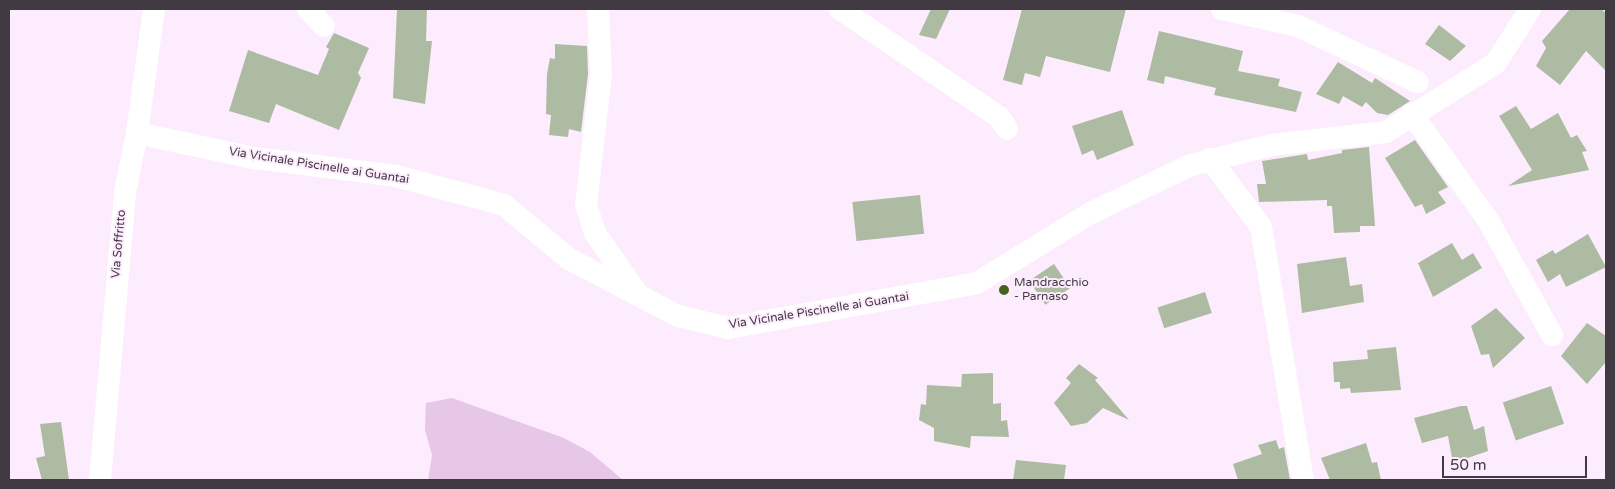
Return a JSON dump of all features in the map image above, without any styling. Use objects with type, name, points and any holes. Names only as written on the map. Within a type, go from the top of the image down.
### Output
[{"type":"street","name":"Via Soffritto","points":[[100,480],[124,192],[137,133],[154,9]]},
{"type":"street","points":[[308,9],[324,26]]},
{"type":"street","points":[[598,9],[601,74],[586,205],[595,233],[626,280],[640,296]]},
{"type":"street","points":[[840,9],[999,117],[1006,129]]},
{"type":"street","points":[[1222,9],[1298,26],[1417,82]]},
{"type":"street","name":"Via Vicinale Piscinelle ai Guantai","points":[[137,133],[254,158],[396,176],[504,205],[568,259],[678,316],[728,328],[977,283],[1089,214],[1139,188],[1210,159],[1272,145],[1386,132],[1496,63],[1530,9]]},
{"type":"street","points":[[1412,114],[1488,220],[1552,335]]},
{"type":"street","points":[[1210,159],[1261,227],[1303,480]]},
{"type":"shaded area","points":[[452,398],[564,438],[590,452],[623,480],[428,480],[432,455],[425,430],[426,403]]},
{"type":"building","points":[[397,9],[427,9],[426,41],[432,41],[425,104],[393,98]]},
{"type":"building","points":[[931,9],[950,9],[936,39],[919,35]]},
{"type":"building","points":[[1022,9],[1126,9],[1110,72],[1046,56],[1040,77],[1025,73],[1022,85],[1003,80]]},
{"type":"building","points":[[1570,9],[1601,9],[1606,13],[1606,71],[1586,51],[1560,85],[1536,66],[1546,48],[1542,41]]},
{"type":"building","points":[[1439,25],[1466,46],[1450,61],[1425,44]]},
{"type":"building","points":[[1159,31],[1243,51],[1238,71],[1280,79],[1278,86],[1302,92],[1296,112],[1214,95],[1216,88],[1165,76],[1164,84],[1147,80]]},
{"type":"building","points":[[334,33],[369,48],[358,73],[361,78],[339,130],[276,104],[269,123],[229,111],[248,50],[318,75],[329,49],[326,47]]},
{"type":"building","points":[[555,44],[587,46],[588,74],[581,132],[569,129],[568,137],[549,135],[551,115],[546,114],[547,74],[550,58],[555,59]]},
{"type":"building","points":[[1338,62],[1372,83],[1375,78],[1410,101],[1388,115],[1377,113],[1366,102],[1362,107],[1343,96],[1339,104],[1316,94]]},
{"type":"building","points":[[1516,106],[1531,129],[1558,113],[1571,138],[1577,135],[1587,151],[1582,152],[1589,170],[1508,186],[1532,170],[1499,116]]},
{"type":"building","points":[[1122,110],[1134,145],[1097,160],[1093,150],[1082,155],[1072,126]]},
{"type":"building","points":[[1415,140],[1448,187],[1438,192],[1446,203],[1426,214],[1422,204],[1415,207],[1385,158]]},
{"type":"building","points":[[1369,147],[1375,226],[1360,226],[1360,232],[1334,233],[1332,206],[1327,206],[1327,200],[1259,202],[1257,184],[1266,184],[1262,161],[1307,154],[1308,160],[1342,153],[1342,150]]},
{"type":"building","points":[[920,195],[924,234],[856,241],[852,202]]},
{"type":"building","points":[[1588,234],[1606,267],[1566,287],[1560,274],[1548,282],[1536,260],[1553,250],[1555,254]]},
{"type":"building","points":[[1452,243],[1462,260],[1473,253],[1482,268],[1433,297],[1418,263]]},
{"type":"building","points":[[1346,257],[1350,286],[1362,284],[1364,302],[1302,313],[1297,264]]},
{"type":"building","points":[[1054,264],[1070,288],[1045,305],[1029,281]]},
{"type":"building","points":[[1205,292],[1212,313],[1164,328],[1157,307]]},
{"type":"building","points":[[1496,308],[1525,338],[1493,368],[1489,354],[1481,355],[1471,326]]},
{"type":"building","points":[[1587,323],[1606,336],[1606,362],[1587,384],[1561,356]]},
{"type":"building","points":[[1396,347],[1401,390],[1351,393],[1350,388],[1340,389],[1340,382],[1334,382],[1333,362],[1368,359],[1367,350]]},
{"type":"building","points":[[1079,364],[1098,378],[1095,380],[1129,420],[1103,408],[1087,423],[1071,426],[1054,403],[1071,383],[1066,378]]},
{"type":"building","points":[[993,373],[993,404],[1001,403],[1001,421],[1007,420],[1009,437],[971,436],[970,448],[934,441],[934,428],[919,420],[921,404],[926,405],[927,385],[961,387],[962,374]]},
{"type":"building","points":[[1551,386],[1564,424],[1516,440],[1503,403]]},
{"type":"building","points":[[1467,406],[1474,430],[1484,426],[1488,451],[1453,463],[1448,436],[1422,443],[1414,418]]},
{"type":"building","points":[[61,422],[69,480],[42,480],[36,458],[45,456],[40,424]]},
{"type":"building","points":[[1276,440],[1279,449],[1284,447],[1290,480],[1238,480],[1233,464],[1262,454],[1258,445]]},
{"type":"building","points":[[1366,443],[1372,463],[1377,462],[1381,480],[1330,480],[1321,458]]},
{"type":"building","points":[[1016,460],[1066,465],[1064,480],[1013,480]]},
{"type":"place","name":"Mandracchio - Parnaso","points":[[1004,290]]}]
